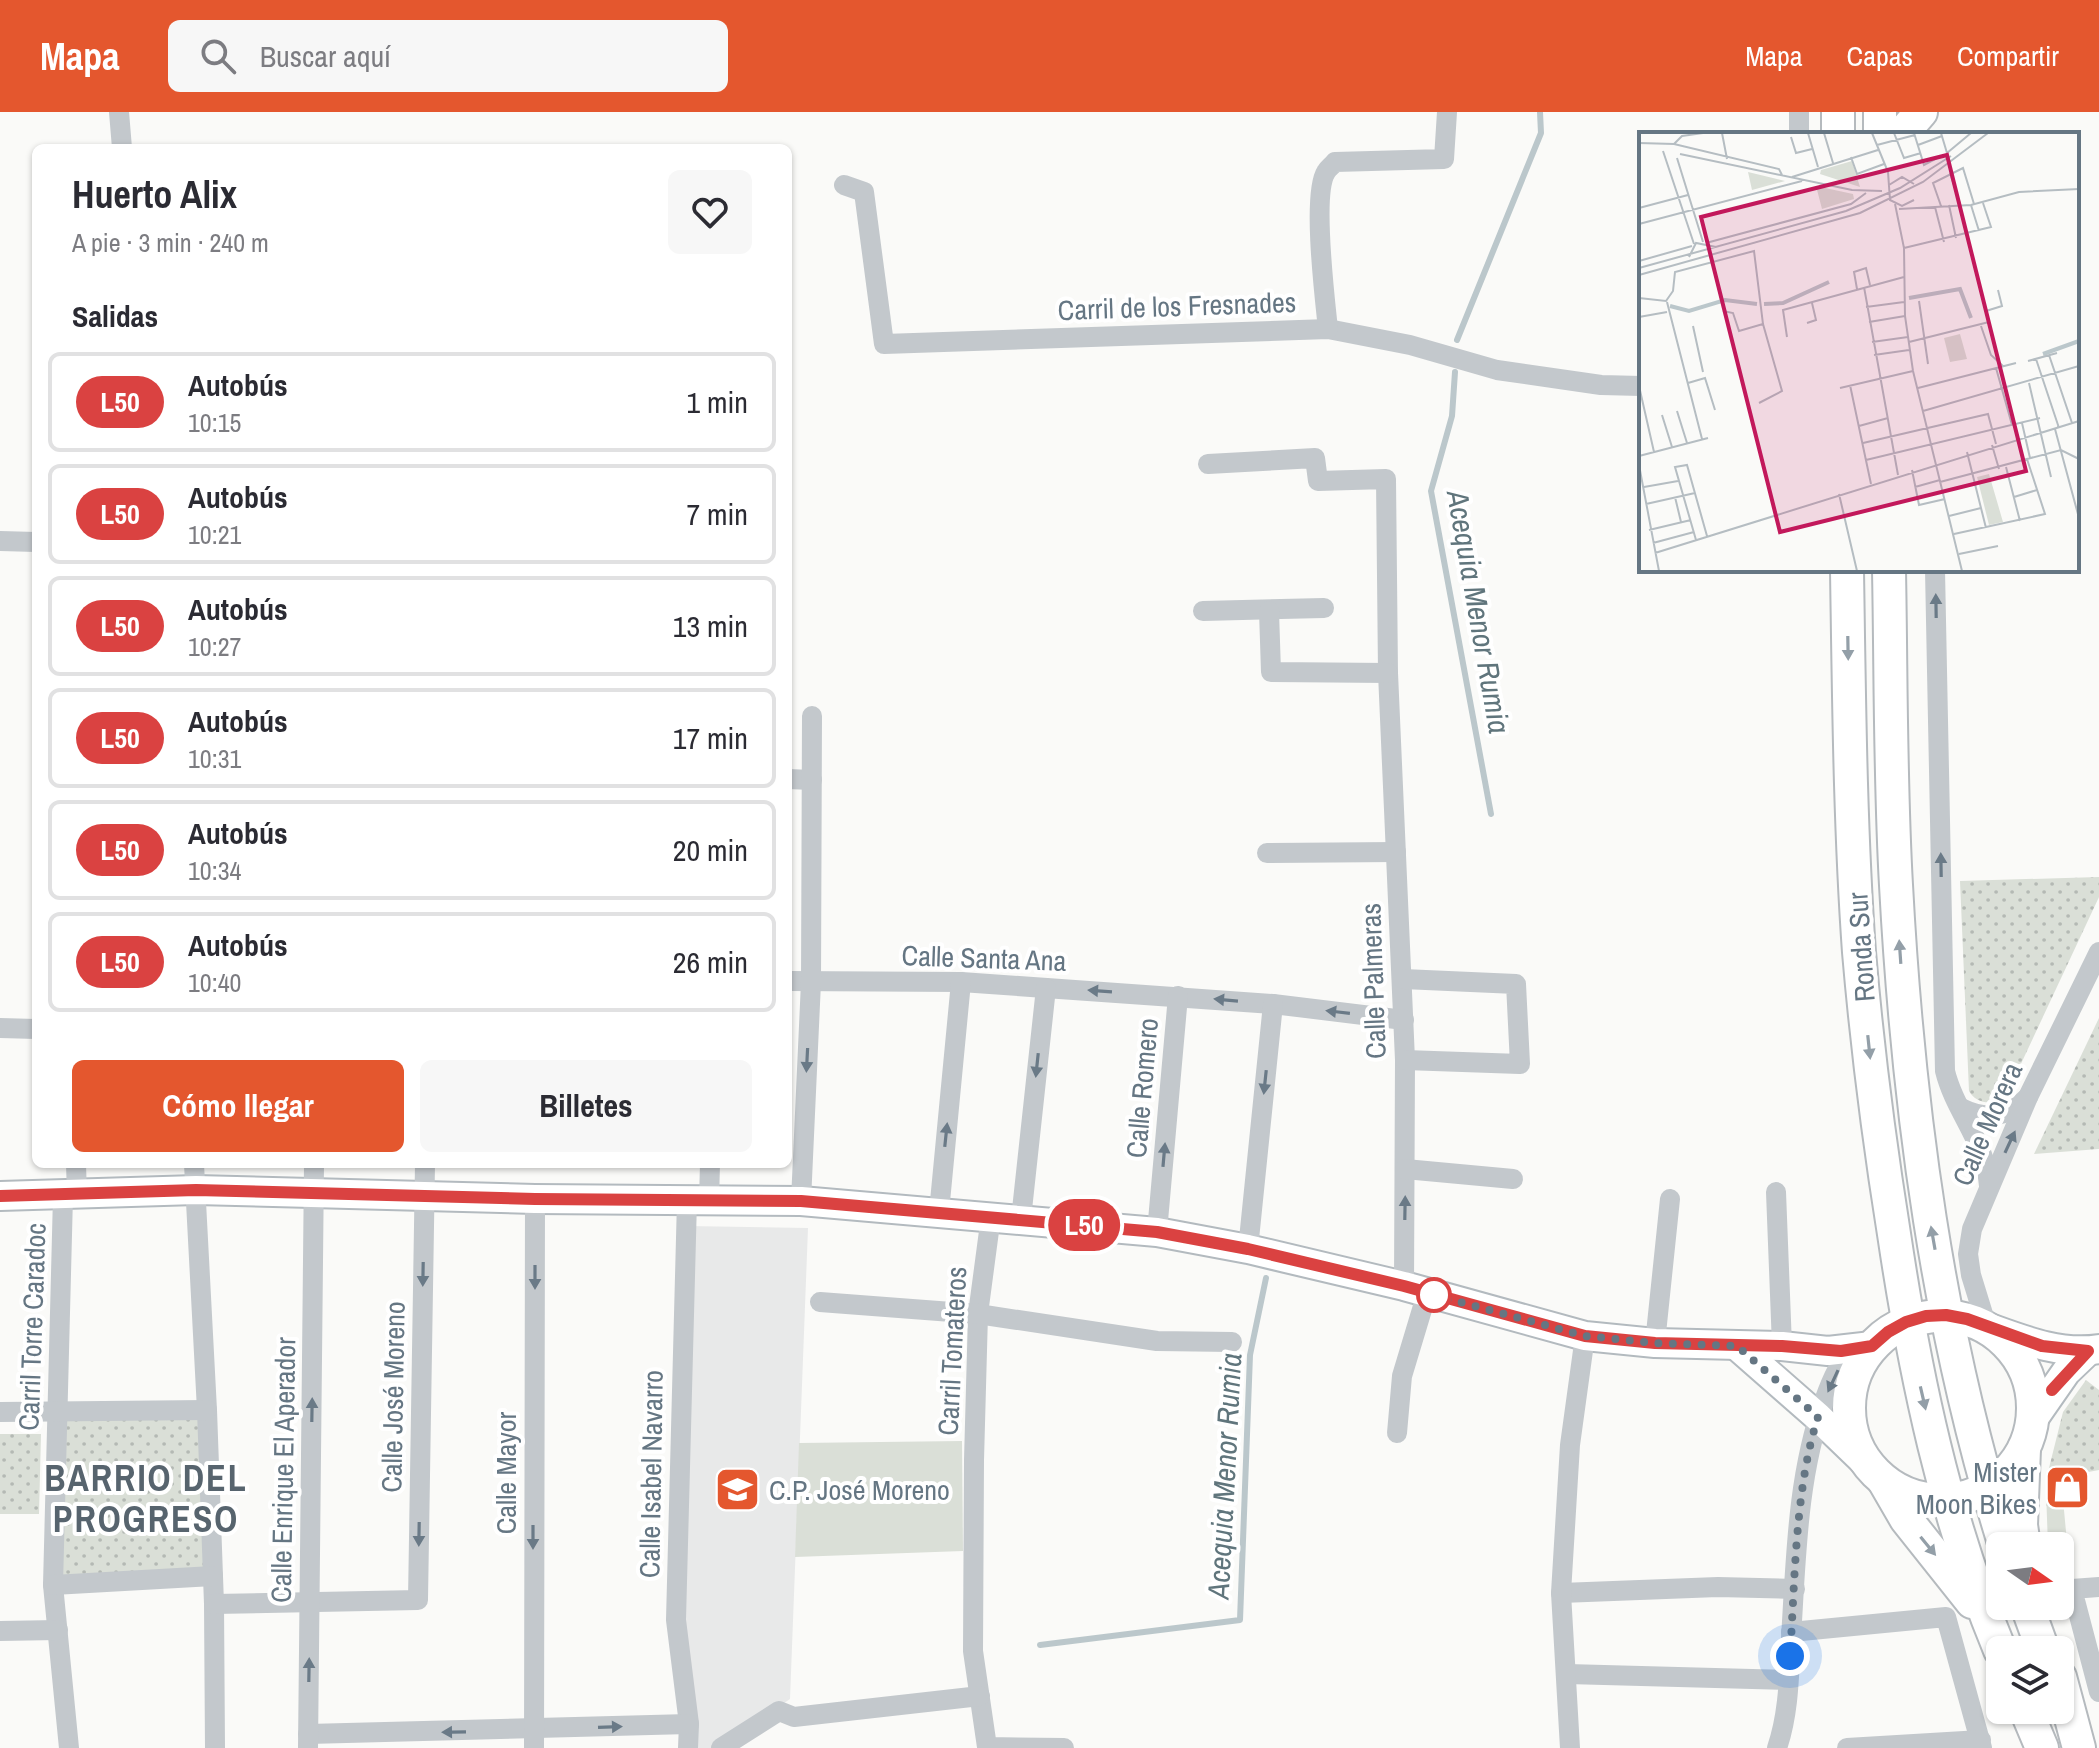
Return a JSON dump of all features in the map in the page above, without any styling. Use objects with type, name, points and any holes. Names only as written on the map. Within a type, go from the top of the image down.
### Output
[{"type":"main road","points":[[1904,132],[1921,112]]},
{"type":"main road","name":"Ronda Sur","points":[[1847,572],[1851,792],[1859,952],[1876,1115],[1906,1322],[1950,1500],[1995,1636]]},
{"type":"main road","name":"Ronda Sur","points":[[1889,572],[1895,883],[1906,1028],[1922,1174],[1946,1315],[1987,1489],[2001,1532]]},
{"type":"main road","points":[[0,1196],[70,1195],[195,1177],[314,1193],[801,1201],[1157,1232],[1248,1249],[1585,1336],[1655,1343],[1782,1346],[1813,1350],[1864,1348],[1906,1322],[1926,1316],[1946,1315],[1967,1319],[2042,1346],[2094,1350]]},
{"type":"main road","points":[[1987,1327],[2005,1340],[2023,1366],[2033,1396],[2034,1418]]},
{"type":"main road","points":[[1737,1346],[1818,1417],[1877,1475],[1906,1494],[1929,1500],[1969,1497],[1987,1489],[2009,1472],[2024,1449],[2034,1418],[2066,1372],[2094,1350]]},
{"type":"main road","points":[[1864,1348],[1849,1404],[1854,1438],[1906,1519],[1995,1636]]},
{"type":"main road","points":[[2022,1532],[2024,1449]]},
{"type":"main road","points":[[2032,1724],[2042,1748]]},
{"type":"main road","points":[[2070,1724],[2079,1748]]},
{"type":"main road","points":[[2073,1724],[2079,1748]]},
{"type":"street","points":[[119,112],[122,144]]},
{"type":"street","points":[[1328,329],[1321,208],[1325,173],[1335,162],[1444,159],[1447,112]]},
{"type":"street","name":"Carril de los Fresnades","points":[[844,185],[864,192],[884,344],[1328,329],[1410,345],[1497,370],[1601,385],[1639,386]]},
{"type":"street","name":"Calle Palmeras","points":[[1208,464],[1315,458],[1318,481],[1386,479],[1388,673],[1403,979],[1405,1169],[1416,1290],[1402,1376],[1397,1433]]},
{"type":"street","points":[[0,541],[32,542]]},
{"type":"street","points":[[1935,572],[1945,1071],[1949,1086],[1982,1150],[1989,1186]]},
{"type":"street","points":[[1203,611],[1324,608]]},
{"type":"street","points":[[1269,611],[1271,672],[1388,673]]},
{"type":"street","points":[[801,1201],[811,982],[812,716]]},
{"type":"street","points":[[792,779],[812,780]]},
{"type":"street","points":[[1267,853],[1396,852]]},
{"type":"street","name":"Calle Morera","points":[[1987,1327],[1973,1282],[1969,1239],[2028,1097],[2099,952]]},
{"type":"street","points":[[1403,979],[1516,984],[1520,1064],[1405,1060]]},
{"type":"street","name":"Calle Santa Ana","points":[[792,981],[961,982],[1273,1004],[1404,1020]]},
{"type":"street","points":[[939,1212],[961,982]]},
{"type":"street","points":[[1021,1219],[1046,988]]},
{"type":"street","name":"Calle Romero","points":[[1157,1232],[1178,996]]},
{"type":"street","points":[[1248,1249],[1273,1004]]},
{"type":"street","points":[[0,1028],[32,1029]]},
{"type":"street","points":[[1961,1108],[1979,1115],[1999,1116],[2028,1097]]},
{"type":"street","name":"Carril Torre Caradoc","points":[[69,1748],[53,1585],[57,1412],[70,1195],[75,1168]]},
{"type":"street","name":"Calle Enrique El Aperador","points":[[308,1741],[314,1168]]},
{"type":"street","name":"Calle José Moreno","points":[[310,1603],[418,1600],[425,1168]]},
{"type":"street","name":"Calle Isabel Navarro","points":[[688,1748],[689,1724],[676,1620],[698,1200],[709,1168]]},
{"type":"street","points":[[1405,1169],[1513,1179]]},
{"type":"street","points":[[195,1177],[214,1604],[215,1748]]},
{"type":"street","points":[[1776,1192],[1782,1346]]},
{"type":"street","name":"Calle Mayor","points":[[533,1739],[535,1199]]},
{"type":"street","points":[[1655,1343],[1670,1199]]},
{"type":"street","name":"Carril Tomateros","points":[[991,1216],[978,1314],[973,1651],[987,1747],[1064,1748]]},
{"type":"street","points":[[1946,1315],[1970,1290],[1973,1282]]},
{"type":"street","points":[[820,1302],[978,1314],[1157,1341],[1232,1342]]},
{"type":"street","points":[[1570,1748],[1561,1593],[1570,1445],[1585,1336]]},
{"type":"street","points":[[1777,1748],[1784,1722],[1806,1467],[1818,1417],[1841,1364],[1864,1348]]},
{"type":"street","points":[[0,1412],[207,1410]]},
{"type":"street","points":[[53,1585],[213,1576]]},
{"type":"street","points":[[1561,1593],[1718,1587],[1795,1589]]},
{"type":"street","points":[[2099,1587],[2072,1589],[2094,1650],[2099,1692]]},
{"type":"street","points":[[214,1604],[310,1603]]},
{"type":"street","points":[[1791,1632],[1946,1617],[1982,1744],[1847,1748]]},
{"type":"street","points":[[0,1631],[58,1630]]},
{"type":"street","points":[[1567,1674],[1788,1680]]},
{"type":"street","points":[[721,1748],[779,1711],[794,1717],[980,1696]]},
{"type":"street","points":[[308,1741],[533,1739],[689,1724]]},
{"type":"shaded area","name":"C.P. José Moreno","points":[[686,1226],[808,1228],[790,1699],[719,1748],[688,1748],[676,1620]]},
{"type":"green space","points":[[2099,877],[2099,897],[2005,1098],[1995,1102],[1976,1099],[1969,1091],[1960,881]]},
{"type":"green space","points":[[2099,1018],[2099,1149],[2034,1154]]},
{"type":"green space","points":[[2086,1380],[2099,1390],[2099,1470],[2046,1480],[2063,1412]]},
{"type":"green space","points":[[207,1410],[213,1576],[53,1585],[57,1412]]},
{"type":"green space","points":[[0,1434],[41,1434],[39,1514],[0,1514]]},
{"type":"green space","points":[[962,1441],[963,1551],[795,1557],[799,1443]]},
{"type":"green space","points":[[2062,1489],[2066,1532],[2047,1532],[2046,1491]]},
{"type":"waterway","name":"Acequia Menor Rumia","points":[[1457,340],[1541,133],[1540,112]]},
{"type":"waterway","name":"Acequia Menor Rumia","points":[[1455,372],[1452,416],[1431,491],[1491,814]]},
{"type":"waterway","name":"Acequia Menor Rumia","points":[[1040,1645],[1240,1620],[1250,1355],[1266,1278]]},
{"type":"bus line","name":"L50","points":[[0,1196],[196,1190],[535,1199],[801,1201],[1021,1219],[1157,1232],[1248,1249],[1404,1286],[1585,1336],[1655,1343],[1782,1346],[1841,1351],[1872,1346],[1906,1322],[1926,1316],[1946,1315],[1967,1319],[2042,1346],[2088,1351],[2052,1390]]},
{"type":"place","name":"Mister Moon Bikes","points":[[2068,1488]]},
{"type":"place","name":"C.P. José Moreno","points":[[738,1490]]},
{"type":"district","name":"BARRIO DEL PROGRESO","points":[[146,1498]]},
{"type":"route","points":[[1434,1295],[1427,1293],[1585,1336],[1737,1346],[1818,1417],[1809,1445],[1790,1656]]}]
